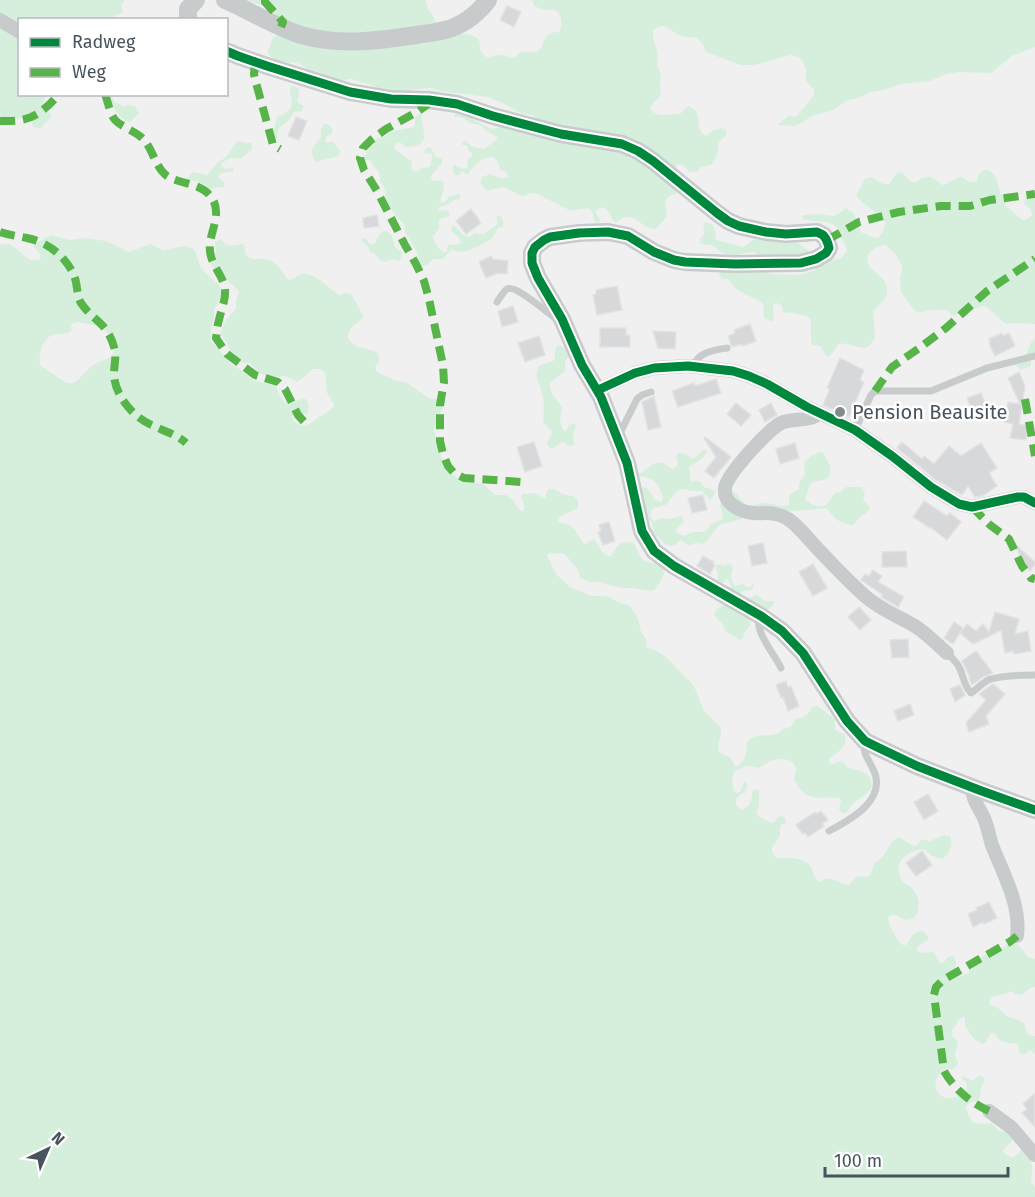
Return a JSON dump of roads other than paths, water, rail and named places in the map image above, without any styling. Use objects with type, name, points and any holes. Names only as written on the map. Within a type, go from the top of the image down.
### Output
[{"type":"street","points":[[188,18],[188,9],[196,0]]},
{"type":"street","points":[[225,0],[301,35],[351,42],[393,38],[452,28],[472,17],[488,0]]},
{"type":"street","points":[[0,20],[18,31]]},
{"type":"street","points":[[228,52],[350,92],[391,99],[429,100],[457,104],[561,134],[622,144],[653,161],[717,213],[739,226],[766,232],[786,234],[818,232],[823,235],[829,248],[826,253],[801,263],[699,263],[674,260],[654,252],[628,236],[608,232],[550,237],[535,248],[532,253],[532,263],[562,319],[582,365],[598,390],[627,463],[642,531],[654,551],[674,566],[782,631],[803,653],[847,721],[865,741],[917,766],[1035,810]]},
{"type":"street","points":[[598,390],[642,371],[670,366],[725,369],[749,376],[855,430],[883,448],[931,487],[959,504],[972,507],[1018,497],[1024,497],[1035,503]]},
{"type":"street","points":[[819,413],[813,418],[783,423],[770,432],[728,480],[725,489],[726,497],[732,504],[744,511],[775,514],[786,518],[801,530],[873,603],[917,627],[946,653]]},
{"type":"street","points":[[972,787],[975,802],[984,818],[1013,899],[1017,917],[1017,936]]},
{"type":"street","points":[[989,1111],[1011,1128],[1035,1155]]},
{"type":"lane","points":[[497,302],[505,291],[511,288],[557,319],[562,319]]},
{"type":"lane","points":[[694,366],[696,359],[706,353],[727,348]]},
{"type":"lane","points":[[855,430],[871,394],[875,391],[931,391],[987,368],[1035,356]]},
{"type":"lane","points":[[617,437],[638,399],[651,392]]},
{"type":"lane","points":[[760,616],[758,624],[760,631],[781,668]]},
{"type":"lane","points":[[946,653],[955,660],[961,670],[965,686],[971,693],[990,679],[1011,675],[1035,675]]},
{"type":"lane","points":[[829,831],[855,816],[867,805],[876,790],[876,775],[864,748],[865,741]]},
{"type":"place","name":"Pension Beausite","points":[[840,412]]}]
